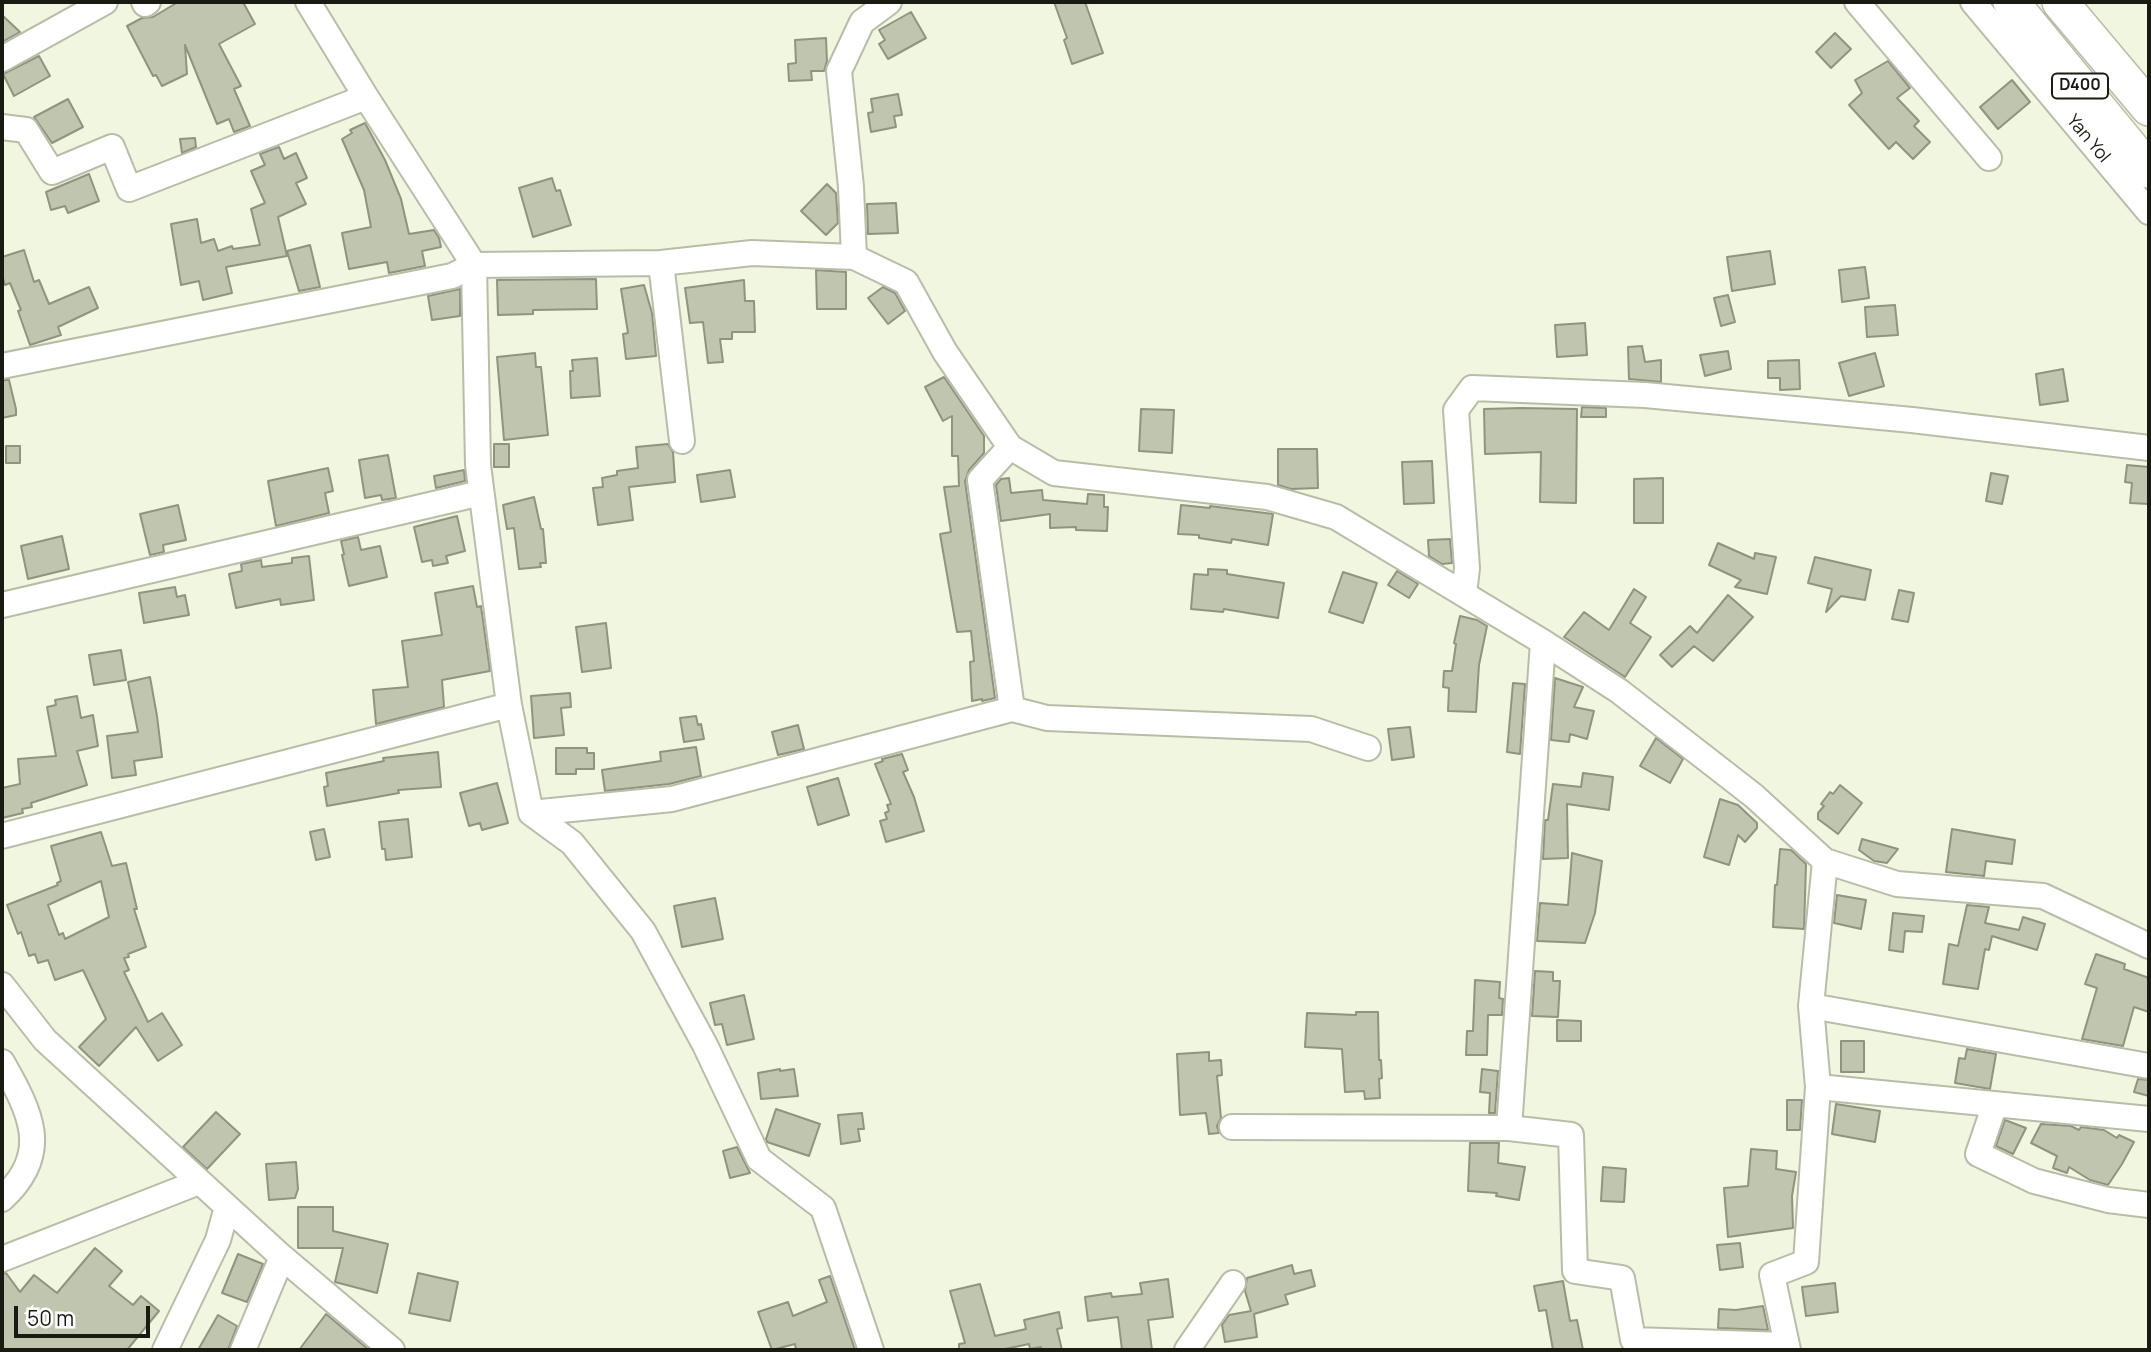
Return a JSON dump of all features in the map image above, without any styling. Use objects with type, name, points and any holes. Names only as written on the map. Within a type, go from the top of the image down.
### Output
[{"type":"highway","name":"D400","points":[[2011,2],[2149,170]]},
{"type":"highway","name":"D400","points":[[2060,2],[2149,108]]},
{"type":"street","points":[[2,59],[105,2]]},
{"type":"street","points":[[308,2],[474,265],[478,465],[509,705],[531,813],[572,844],[643,931],[705,1045],[759,1159],[823,1208],[871,1350]]},
{"type":"street","points":[[1857,2],[1989,158]]},
{"type":"street","name":"Yan Yol","points":[[1973,2],[2149,212]]},
{"type":"street","points":[[855,257],[839,71],[862,22],[885,3]]},
{"type":"street","points":[[2,127],[26,130],[52,172],[112,147],[129,188],[366,97]]},
{"type":"street","points":[[2,366],[452,276],[474,265],[660,263],[752,253],[855,257],[906,282],[945,352],[1010,447],[1054,473],[1267,497],[1336,517],[1543,642],[1629,698],[1754,796],[1825,861],[1897,884],[2043,896],[2149,946]]},
{"type":"street","points":[[660,263],[682,441]]},
{"type":"street","points":[[1464,594],[1467,568],[1456,410],[1472,388],[1645,395],[1965,426],[2149,448]]},
{"type":"street","points":[[1010,447],[980,480],[1012,709]]},
{"type":"street","points":[[2,605],[481,493]]},
{"type":"street","points":[[1509,1128],[1543,642]]},
{"type":"street","points":[[2,836],[509,705]]},
{"type":"street","points":[[531,813],[672,799],[1012,709],[1047,718],[1311,729],[1368,748]]},
{"type":"street","points":[[1232,1127],[1509,1128],[1571,1135],[1575,1271],[1622,1278],[1633,1340],[1788,1348],[1772,1275],[1806,1262],[1818,1087],[1811,1006],[1825,861]]},
{"type":"street","points":[[2,985],[45,1040],[282,1257],[392,1350]]},
{"type":"street","points":[[1811,1006],[2149,1066]]},
{"type":"street","points":[[2,1062],[26,1104],[31,1127],[31,1153],[27,1168],[19,1183],[2,1199]]},
{"type":"street","points":[[1818,1087],[2149,1119]]},
{"type":"street","points":[[1995,1104],[1978,1154],[2034,1181],[2108,1200],[2149,1205]]},
{"type":"street","points":[[2,1259],[199,1182]]},
{"type":"street","points":[[165,1350],[218,1240],[227,1207]]},
{"type":"street","points":[[243,1350],[282,1257]]},
{"type":"street","points":[[1187,1350],[1233,1283]]},
{"type":"building","points":[[178,2],[243,2],[255,24],[219,44],[241,86],[234,89],[250,126],[234,132],[229,119],[217,124],[185,45],[187,74],[162,86],[156,75],[153,76],[127,26],[142,18],[153,17]]},
{"type":"building","points":[[1054,2],[1085,2],[1103,53],[1072,64],[1064,40],[1067,38]]},
{"type":"building","points":[[911,12],[926,38],[888,59],[879,44],[885,40],[879,30]]},
{"type":"building","points":[[2,15],[20,32],[2,42]]},
{"type":"building","points":[[1835,33],[1851,49],[1831,68],[1816,52]]},
{"type":"building","points":[[826,38],[827,61],[824,71],[811,71],[812,80],[789,81],[788,64],[796,63],[795,40]]},
{"type":"building","points":[[39,56],[50,76],[14,96],[3,74]]},
{"type":"building","points":[[1888,61],[1910,88],[1897,98],[1919,121],[1914,126],[1930,142],[1913,159],[1896,142],[1889,149],[1849,105],[1862,93],[1855,80]]},
{"type":"building","points":[[2012,80],[2030,102],[1998,129],[1980,107]]},
{"type":"building","points":[[898,94],[902,115],[894,116],[896,127],[871,132],[868,113],[873,112],[871,99]]},
{"type":"building","points":[[68,99],[83,127],[52,143],[34,117]]},
{"type":"building","points":[[365,123],[385,160],[401,199],[409,234],[434,230],[439,238],[441,247],[422,251],[425,266],[389,273],[387,262],[349,269],[342,233],[371,227],[364,190],[342,139],[352,133],[350,130]]},
{"type":"building","points":[[195,138],[196,147],[182,153],[180,139]]},
{"type":"building","points":[[279,147],[284,159],[296,153],[307,178],[296,183],[306,204],[278,217],[287,256],[226,267],[232,293],[203,300],[199,281],[181,285],[171,224],[197,219],[201,243],[214,239],[218,251],[232,246],[233,249],[260,245],[251,209],[265,203],[251,171],[265,165],[260,154]]},
{"type":"building","points":[[89,174],[99,201],[68,213],[65,206],[51,210],[46,192]]},
{"type":"building","points":[[552,178],[556,191],[560,190],[571,225],[533,237],[519,188]]},
{"type":"building","points":[[827,184],[836,193],[838,223],[826,235],[801,211]]},
{"type":"building","points":[[896,203],[898,233],[868,234],[867,204]]},
{"type":"building","points":[[310,245],[320,287],[299,291],[287,251]]},
{"type":"building","points":[[24,250],[34,282],[39,280],[49,304],[89,287],[98,308],[58,327],[61,335],[30,345],[18,311],[21,310],[10,283],[5,285],[2,275],[2,257]]},
{"type":"building","points":[[1770,251],[1775,284],[1732,291],[1727,257]]},
{"type":"building","points":[[1865,267],[1869,298],[1842,302],[1839,270]]},
{"type":"building","points":[[816,270],[846,272],[846,309],[817,309]]},
{"type":"building","points":[[596,279],[597,309],[533,310],[533,314],[498,315],[497,280]]},
{"type":"building","points":[[744,280],[745,301],[754,301],[755,332],[732,332],[732,339],[720,339],[723,362],[708,363],[703,322],[690,323],[685,288]]},
{"type":"building","points":[[644,285],[652,313],[656,356],[626,359],[623,334],[628,333],[621,289]]},
{"type":"building","points":[[883,287],[895,293],[905,311],[888,324],[868,298]]},
{"type":"building","points":[[460,289],[460,316],[432,320],[428,296]]},
{"type":"building","points":[[1728,295],[1735,322],[1721,326],[1714,298]]},
{"type":"building","points":[[1895,305],[1898,335],[1867,337],[1865,307]]},
{"type":"building","points":[[1585,323],[1587,355],[1557,357],[1555,325]]},
{"type":"building","points":[[1642,346],[1645,362],[1661,360],[1661,382],[1629,379],[1628,347]]},
{"type":"building","points":[[1728,351],[1731,369],[1705,376],[1700,355]]},
{"type":"building","points":[[535,353],[536,367],[541,367],[548,435],[504,440],[497,357]]},
{"type":"building","points":[[1875,353],[1884,386],[1849,396],[1839,363]]},
{"type":"building","points":[[597,358],[600,396],[571,398],[572,360]]},
{"type":"building","points":[[1799,360],[1800,389],[1780,390],[1780,378],[1768,378],[1768,361]]},
{"type":"building","points":[[2063,369],[2068,401],[2040,405],[2036,374]]},
{"type":"building","points":[[944,377],[984,436],[984,453],[969,470],[965,481],[995,698],[982,701],[972,701],[970,662],[974,661],[971,631],[957,632],[940,534],[951,532],[944,487],[959,486],[958,456],[952,456],[952,416],[943,421],[925,387]]},
{"type":"building","points":[[2,380],[9,380],[16,415],[2,418]]},
{"type":"building","points":[[1582,407],[1606,408],[1606,417],[1581,417]]},
{"type":"building","points":[[1141,409],[1174,410],[1172,453],[1139,451]]},
{"type":"building","points":[[1484,409],[1577,409],[1576,503],[1540,502],[1541,452],[1485,454]]},
{"type":"building","points":[[494,444],[509,444],[509,467],[494,467]]},
{"type":"building","points":[[668,444],[673,452],[675,482],[629,487],[633,520],[598,525],[593,488],[603,487],[602,478],[617,475],[617,471],[638,468],[636,447]]},
{"type":"building","points":[[6,446],[20,446],[20,463],[6,463]]},
{"type":"building","points":[[1278,449],[1317,449],[1318,488],[1291,489],[1278,485]]},
{"type":"building","points":[[388,455],[396,498],[382,500],[381,495],[365,498],[359,460]]},
{"type":"building","points":[[1432,461],[1434,503],[1404,504],[1402,462]]},
{"type":"building","points":[[2127,465],[2149,467],[2149,504],[2130,503],[2132,483],[2125,482]]},
{"type":"building","points":[[328,468],[333,491],[325,493],[329,513],[276,526],[268,481]]},
{"type":"building","points":[[464,470],[465,481],[436,488],[434,476]]},
{"type":"building","points":[[730,470],[735,497],[701,502],[697,475]]},
{"type":"building","points":[[1991,473],[2008,476],[2002,504],[1986,501]]},
{"type":"building","points":[[1009,478],[1011,493],[1042,490],[1043,500],[1087,504],[1088,494],[1104,495],[1104,507],[1108,507],[1107,531],[1076,530],[1076,527],[1050,528],[1050,514],[1001,521],[996,485],[1001,479]]},
{"type":"building","points":[[1663,478],[1663,523],[1634,523],[1634,479]]},
{"type":"building","points":[[534,497],[543,529],[546,563],[540,563],[541,567],[519,569],[514,528],[507,529],[503,505]]},
{"type":"building","points":[[178,505],[186,540],[163,545],[164,552],[150,555],[140,514]]},
{"type":"building","points":[[1181,505],[1273,514],[1268,545],[1232,539],[1231,543],[1199,538],[1199,535],[1178,534]]},
{"type":"building","points":[[457,516],[465,551],[446,556],[448,563],[433,566],[432,560],[422,562],[414,527]]},
{"type":"building","points":[[62,536],[69,569],[28,579],[21,546]]},
{"type":"building","points":[[358,537],[361,550],[380,546],[387,577],[349,586],[341,541]]},
{"type":"building","points":[[1450,539],[1452,563],[1442,564],[1429,556],[1428,540]]},
{"type":"building","points":[[1718,543],[1754,559],[1755,553],[1776,557],[1767,594],[1735,587],[1741,580],[1709,565]]},
{"type":"building","points":[[309,556],[314,600],[281,605],[280,599],[236,608],[229,574],[242,571],[241,564],[261,560],[262,567],[292,563],[292,558]]},
{"type":"building","points":[[1815,557],[1871,570],[1865,600],[1841,596],[1826,612],[1832,589],[1808,583]]},
{"type":"building","points":[[1208,569],[1227,570],[1227,574],[1284,583],[1278,618],[1224,609],[1223,612],[1191,609],[1194,574],[1208,575]]},
{"type":"building","points":[[1397,571],[1418,584],[1409,598],[1388,585]]},
{"type":"building","points":[[1343,572],[1377,583],[1363,623],[1329,612]]},
{"type":"building","points":[[473,586],[477,607],[481,606],[490,671],[442,680],[444,707],[376,724],[373,690],[408,687],[402,641],[442,635],[435,593]]},
{"type":"building","points":[[175,587],[177,597],[185,595],[189,615],[144,623],[139,593]]},
{"type":"building","points":[[1634,589],[1646,597],[1630,623],[1651,637],[1625,677],[1564,637],[1584,612],[1609,630]]},
{"type":"building","points":[[1899,590],[1914,593],[1908,622],[1892,619]]},
{"type":"building","points":[[1728,595],[1753,617],[1713,661],[1694,646],[1672,667],[1660,655],[1690,626],[1697,633]]},
{"type":"building","points":[[1460,616],[1477,620],[1487,626],[1479,665],[1476,712],[1448,711],[1449,688],[1443,687],[1444,671],[1452,671]]},
{"type":"building","points":[[606,623],[611,668],[582,672],[576,627]]},
{"type":"building","points":[[121,650],[126,680],[94,685],[89,655]]},
{"type":"building","points":[[150,677],[162,757],[134,761],[136,775],[112,778],[107,736],[138,732],[128,682]]},
{"type":"building","points":[[1555,678],[1583,687],[1574,707],[1594,711],[1587,739],[1570,734],[1569,742],[1551,740]]},
{"type":"building","points":[[1513,683],[1525,684],[1520,754],[1507,752]]},
{"type":"building","points":[[570,693],[571,707],[561,708],[564,735],[534,738],[531,696]]},
{"type":"building","points":[[77,696],[81,718],[93,715],[98,746],[77,751],[87,785],[31,803],[32,807],[22,809],[23,813],[2,818],[2,788],[20,784],[18,759],[56,756],[47,707],[56,705],[55,700]]},
{"type":"building","points":[[696,716],[704,739],[684,742],[680,718]]},
{"type":"building","points":[[798,725],[804,749],[778,755],[772,732]]},
{"type":"building","points":[[1410,727],[1414,757],[1392,760],[1388,729]]},
{"type":"building","points":[[1656,738],[1683,759],[1670,783],[1640,766]]},
{"type":"building","points":[[696,747],[701,776],[669,784],[605,791],[602,770],[661,761],[660,752]]},
{"type":"building","points":[[556,748],[587,748],[587,753],[594,753],[594,769],[576,769],[576,774],[556,774]]},
{"type":"building","points":[[438,752],[441,787],[398,790],[399,793],[327,806],[324,787],[328,786],[326,773],[384,761],[383,758]]},
{"type":"building","points":[[902,754],[908,770],[903,772],[924,831],[886,842],[880,821],[887,819],[887,805],[891,804],[875,764],[883,761],[882,759]]},
{"type":"building","points":[[1583,773],[1613,777],[1609,810],[1567,804],[1568,858],[1543,859],[1545,820],[1548,820],[1553,784],[1581,787]]},
{"type":"building","points":[[838,778],[849,815],[818,825],[807,787]]},
{"type":"building","points":[[497,783],[508,823],[482,830],[480,823],[469,826],[460,793]]},
{"type":"building","points":[[1840,785],[1862,803],[1838,834],[1818,819],[1818,813],[1830,792],[1833,794]]},
{"type":"building","points":[[1720,799],[1738,805],[1757,823],[1757,828],[1745,842],[1738,835],[1729,865],[1704,857]]},
{"type":"building","points":[[408,819],[412,857],[386,860],[379,822]]},
{"type":"building","points":[[324,829],[330,857],[316,860],[310,832]]},
{"type":"building","points":[[1952,829],[2015,840],[2012,864],[1986,861],[1984,876],[1946,872]]},
{"type":"building","points":[[101,832],[112,866],[126,863],[137,909],[134,909],[146,947],[124,958],[129,970],[124,972],[148,1022],[162,1013],[182,1045],[158,1061],[136,1027],[99,1066],[79,1047],[106,1019],[83,970],[55,980],[48,960],[38,963],[35,954],[29,956],[21,932],[18,934],[7,905],[58,885],[61,881],[51,846]],"holes":[[[101,881],[109,917],[65,939],[63,933],[59,935],[48,905]]]},
{"type":"building","points":[[1862,839],[1898,849],[1887,863],[1874,861],[1859,850]]},
{"type":"building","points":[[1780,849],[1791,850],[1806,864],[1804,929],[1773,927]]},
{"type":"building","points":[[1572,853],[1602,861],[1595,913],[1585,943],[1537,941],[1540,903],[1568,905]]},
{"type":"building","points":[[1837,895],[1866,900],[1861,929],[1834,923]]},
{"type":"building","points":[[715,898],[723,939],[682,947],[674,906]]},
{"type":"building","points":[[1967,905],[1989,907],[1985,923],[2019,930],[2023,917],[2045,924],[2037,950],[1992,936],[1989,950],[1985,949],[1978,989],[1943,984],[1949,944],[1958,946]]},
{"type":"building","points":[[1893,913],[1924,916],[1922,932],[1905,931],[1903,952],[1889,950]]},
{"type":"building","points":[[2096,954],[2125,964],[2124,969],[2149,978],[2149,1012],[2134,1007],[2123,1046],[2082,1039],[2097,988],[2085,984]]},
{"type":"building","points":[[1535,971],[1553,972],[1553,981],[1560,981],[1558,1017],[1532,1016]]},
{"type":"building","points":[[1475,980],[1500,982],[1499,998],[1503,999],[1502,1015],[1488,1015],[1487,1055],[1466,1055],[1467,1031],[1473,1031]]},
{"type":"building","points":[[744,995],[754,1039],[727,1045],[722,1024],[715,1025],[710,1003]]},
{"type":"building","points":[[1356,1012],[1378,1012],[1382,1078],[1379,1079],[1380,1098],[1365,1099],[1364,1091],[1345,1092],[1342,1049],[1305,1047],[1307,1013],[1356,1015]]},
{"type":"building","points":[[1557,1020],[1581,1021],[1581,1041],[1557,1041]]},
{"type":"building","points":[[1841,1041],[1864,1041],[1864,1072],[1841,1072]]},
{"type":"building","points":[[1967,1049],[1996,1054],[1990,1089],[1955,1083],[1959,1058],[1965,1059]]},
{"type":"building","points":[[1209,1052],[1209,1061],[1221,1060],[1222,1075],[1217,1076],[1221,1118],[1217,1126],[1219,1133],[1209,1134],[1206,1113],[1180,1115],[1177,1054]]},
{"type":"building","points":[[794,1069],[798,1096],[761,1099],[758,1073]]},
{"type":"building","points":[[1482,1069],[1498,1071],[1495,1113],[1489,1113],[1490,1093],[1480,1092]]},
{"type":"building","points":[[2138,1079],[2149,1080],[2149,1096],[2134,1092]]},
{"type":"building","points":[[1787,1100],[1802,1100],[1800,1130],[1787,1130]]},
{"type":"building","points":[[1836,1104],[1880,1111],[1875,1142],[1832,1134]]},
{"type":"building","points":[[776,1109],[820,1124],[809,1156],[767,1142]]},
{"type":"building","points":[[216,1112],[240,1134],[207,1169],[183,1147]]},
{"type":"building","points":[[862,1113],[864,1129],[858,1129],[860,1141],[841,1144],[838,1115]]},
{"type":"building","points":[[2005,1120],[2026,1128],[2013,1154],[1996,1146]]},
{"type":"building","points":[[2041,1124],[2071,1126],[2079,1130],[2081,1127],[2104,1130],[2117,1138],[2119,1135],[2134,1142],[2108,1185],[2090,1180],[2069,1167],[2067,1173],[2053,1168],[2057,1156],[2031,1143]]},
{"type":"building","points":[[1470,1143],[1499,1143],[1498,1163],[1525,1167],[1519,1200],[1496,1196],[1497,1193],[1468,1191]]},
{"type":"building","points":[[737,1147],[750,1173],[730,1178],[723,1151]]},
{"type":"building","points":[[1751,1149],[1777,1151],[1776,1169],[1796,1172],[1792,1196],[1793,1228],[1728,1237],[1724,1188],[1748,1186]]},
{"type":"building","points":[[296,1162],[298,1189],[295,1198],[269,1200],[266,1164]]},
{"type":"building","points":[[1603,1167],[1626,1169],[1624,1202],[1601,1201]]},
{"type":"building","points":[[298,1207],[333,1207],[333,1231],[388,1244],[377,1293],[335,1282],[343,1248],[298,1248]]},
{"type":"building","points":[[1740,1243],[1743,1267],[1720,1270],[1717,1245]]},
{"type":"building","points":[[95,1248],[122,1271],[109,1286],[133,1305],[141,1296],[159,1311],[127,1350],[2,1350],[2,1274],[6,1273],[20,1292],[34,1275],[57,1293]]},
{"type":"building","points":[[238,1254],[263,1264],[247,1302],[222,1293]]},
{"type":"building","points":[[1292,1265],[1294,1274],[1311,1270],[1315,1286],[1285,1295],[1288,1304],[1254,1314],[1257,1337],[1225,1342],[1222,1325],[1229,1315],[1251,1311],[1245,1291],[1247,1278]]},
{"type":"building","points":[[418,1273],[458,1282],[450,1321],[409,1313]]},
{"type":"building","points":[[830,1276],[855,1350],[796,1350],[795,1344],[772,1350],[758,1312],[788,1302],[793,1316],[827,1302],[819,1280]]},
{"type":"building","points":[[1168,1279],[1173,1317],[1148,1320],[1152,1350],[1122,1350],[1118,1317],[1088,1321],[1085,1297],[1111,1293],[1112,1297],[1142,1294],[1140,1283]]},
{"type":"building","points":[[1563,1281],[1570,1321],[1577,1320],[1583,1350],[1553,1350],[1546,1310],[1539,1311],[1534,1286]]},
{"type":"building","points":[[1835,1283],[1838,1312],[1806,1316],[1802,1287]]},
{"type":"building","points":[[980,1284],[995,1336],[1026,1329],[1024,1320],[1059,1312],[1062,1328],[1057,1329],[1062,1350],[1042,1350],[1041,1347],[1030,1349],[1029,1344],[1000,1350],[959,1350],[959,1344],[965,1343],[950,1291]]},
{"type":"building","points":[[1763,1306],[1768,1330],[1718,1328],[1719,1309],[1736,1310]]},
{"type":"building","points":[[326,1314],[369,1350],[299,1350]]},
{"type":"building","points":[[218,1315],[237,1326],[228,1350],[198,1350]]}]
